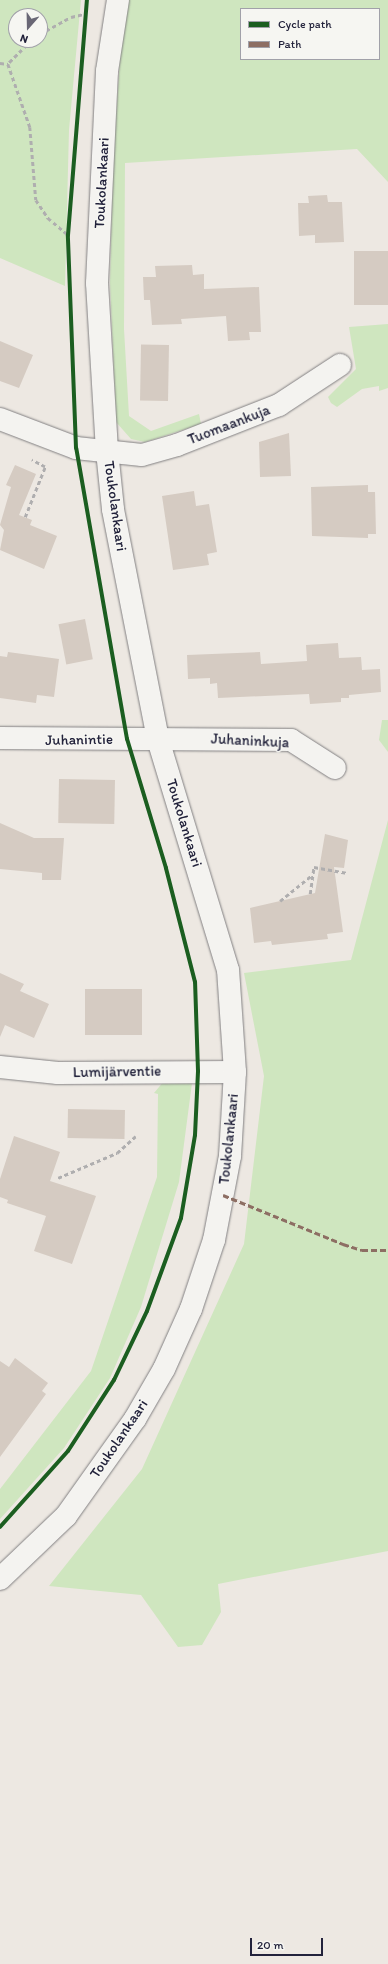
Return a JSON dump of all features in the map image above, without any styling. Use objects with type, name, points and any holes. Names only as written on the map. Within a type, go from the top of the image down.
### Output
[{"type":"street","name":"Toukolankaari","points":[[0,1579],[66,1516],[135,1419],[164,1369],[191,1309],[214,1240],[230,1156],[236,1072],[228,970],[158,739],[113,509],[107,451],[97,283],[107,70],[118,0]]},
{"type":"street","name":"Tuomaankuja","points":[[0,419],[76,448],[142,455],[177,445],[279,405],[340,365]]},
{"type":"street","name":"Juhanintie","points":[[0,738],[158,739]]},
{"type":"street","name":"Juhaninkuja","points":[[158,739],[291,740],[336,768]]},
{"type":"street","name":"Lumijärventie","points":[[0,1067],[58,1073],[236,1072]]},
{"type":"path","points":[[84,22],[85,7]]},
{"type":"path","points":[[48,30],[71,17],[84,14]]},
{"type":"path","points":[[8,64],[24,48]]},
{"type":"path","points":[[0,62],[8,64]]},
{"type":"path","points":[[8,64],[30,127],[36,200],[48,218],[68,235]]},
{"type":"path","points":[[68,228],[68,243]]},
{"type":"path","points":[[25,517],[45,467],[32,460]]},
{"type":"path","points":[[310,894],[314,867],[347,873]]},
{"type":"path","points":[[280,901],[312,875]]},
{"type":"path","points":[[58,1178],[117,1153],[136,1136]]},
{"type":"green space","points":[[0,0],[81,0],[69,130],[65,286],[0,258]]},
{"type":"green space","points":[[124,0],[388,0],[388,182],[357,149],[125,163],[124,329],[129,416],[151,431],[199,414],[201,424],[145,442],[131,439],[116,422],[110,283],[113,160]]},
{"type":"green space","points":[[388,324],[388,388],[379,391],[379,386],[362,389],[337,407],[331,403],[328,397],[356,369],[349,327]]},
{"type":"green space","points":[[382,720],[388,720],[388,752],[379,740]]},
{"type":"green space","points":[[388,820],[388,1551],[218,1584],[221,1612],[202,1645],[178,1647],[141,1595],[49,1586],[142,1469],[244,1244],[264,1076],[244,973],[351,960]]},
{"type":"green space","points":[[164,1081],[192,1083],[179,1182],[141,1307],[110,1378],[64,1448],[0,1519],[0,1489],[91,1371],[157,1177],[158,1094],[154,1093]]},
{"type":"building","points":[[327,195],[328,202],[342,202],[344,242],[315,243],[315,235],[299,236],[298,203],[309,203],[308,196]]},
{"type":"building","points":[[354,251],[388,251],[388,305],[354,305]]},
{"type":"building","points":[[192,265],[193,275],[204,274],[204,289],[259,287],[261,332],[249,332],[250,340],[228,341],[226,316],[181,319],[182,324],[152,325],[150,300],[144,300],[143,277],[156,277],[155,266]]},
{"type":"building","points":[[0,341],[33,355],[19,388],[0,381]]},
{"type":"building","points":[[141,345],[169,345],[168,401],[140,401]]},
{"type":"building","points":[[289,433],[291,476],[260,477],[259,442]]},
{"type":"building","points":[[15,465],[36,474],[19,515],[32,520],[30,525],[57,536],[44,569],[0,550],[4,530],[0,525],[11,487],[6,485]]},
{"type":"building","points":[[368,485],[368,492],[375,492],[376,534],[368,534],[368,538],[312,536],[311,487]]},
{"type":"building","points":[[194,491],[196,506],[209,504],[217,552],[207,554],[209,565],[173,570],[162,496]]},
{"type":"building","points":[[85,619],[93,659],[66,664],[58,624]]},
{"type":"building","points":[[338,643],[339,658],[361,657],[362,670],[380,669],[381,692],[349,695],[349,698],[341,698],[341,702],[310,704],[309,694],[218,698],[217,683],[210,684],[210,678],[188,679],[187,655],[260,652],[261,664],[307,661],[306,645]]},
{"type":"building","points":[[8,652],[59,659],[54,697],[37,695],[36,703],[0,698],[0,656],[7,657]]},
{"type":"building","points":[[59,779],[115,780],[114,824],[58,823]]},
{"type":"building","points":[[0,823],[34,838],[64,838],[61,880],[42,880],[42,873],[0,869]]},
{"type":"building","points":[[325,834],[348,840],[344,868],[334,867],[343,932],[327,934],[328,939],[272,945],[271,941],[254,943],[250,908],[315,893]]},
{"type":"building","points":[[0,973],[24,984],[20,991],[49,1004],[34,1038],[5,1025],[0,1037]]},
{"type":"building","points":[[85,989],[142,989],[142,1035],[85,1035]]},
{"type":"building","points":[[68,1109],[125,1110],[124,1139],[67,1138]]},
{"type":"building","points":[[14,1136],[60,1152],[50,1181],[96,1196],[72,1264],[34,1251],[46,1216],[7,1203],[8,1200],[0,1197],[0,1179]]},
{"type":"building","points":[[15,1358],[48,1383],[42,1391],[46,1394],[0,1457],[0,1361],[9,1367]]},
{"type":"marked path","points":[[223,1195],[343,1244],[362,1250],[388,1250]]},
{"type":"cycle path","points":[[0,1527],[68,1451],[114,1380],[147,1311],[181,1218],[195,1135],[198,1071],[195,982],[166,868],[127,739],[76,448],[68,235],[87,0]]}]
